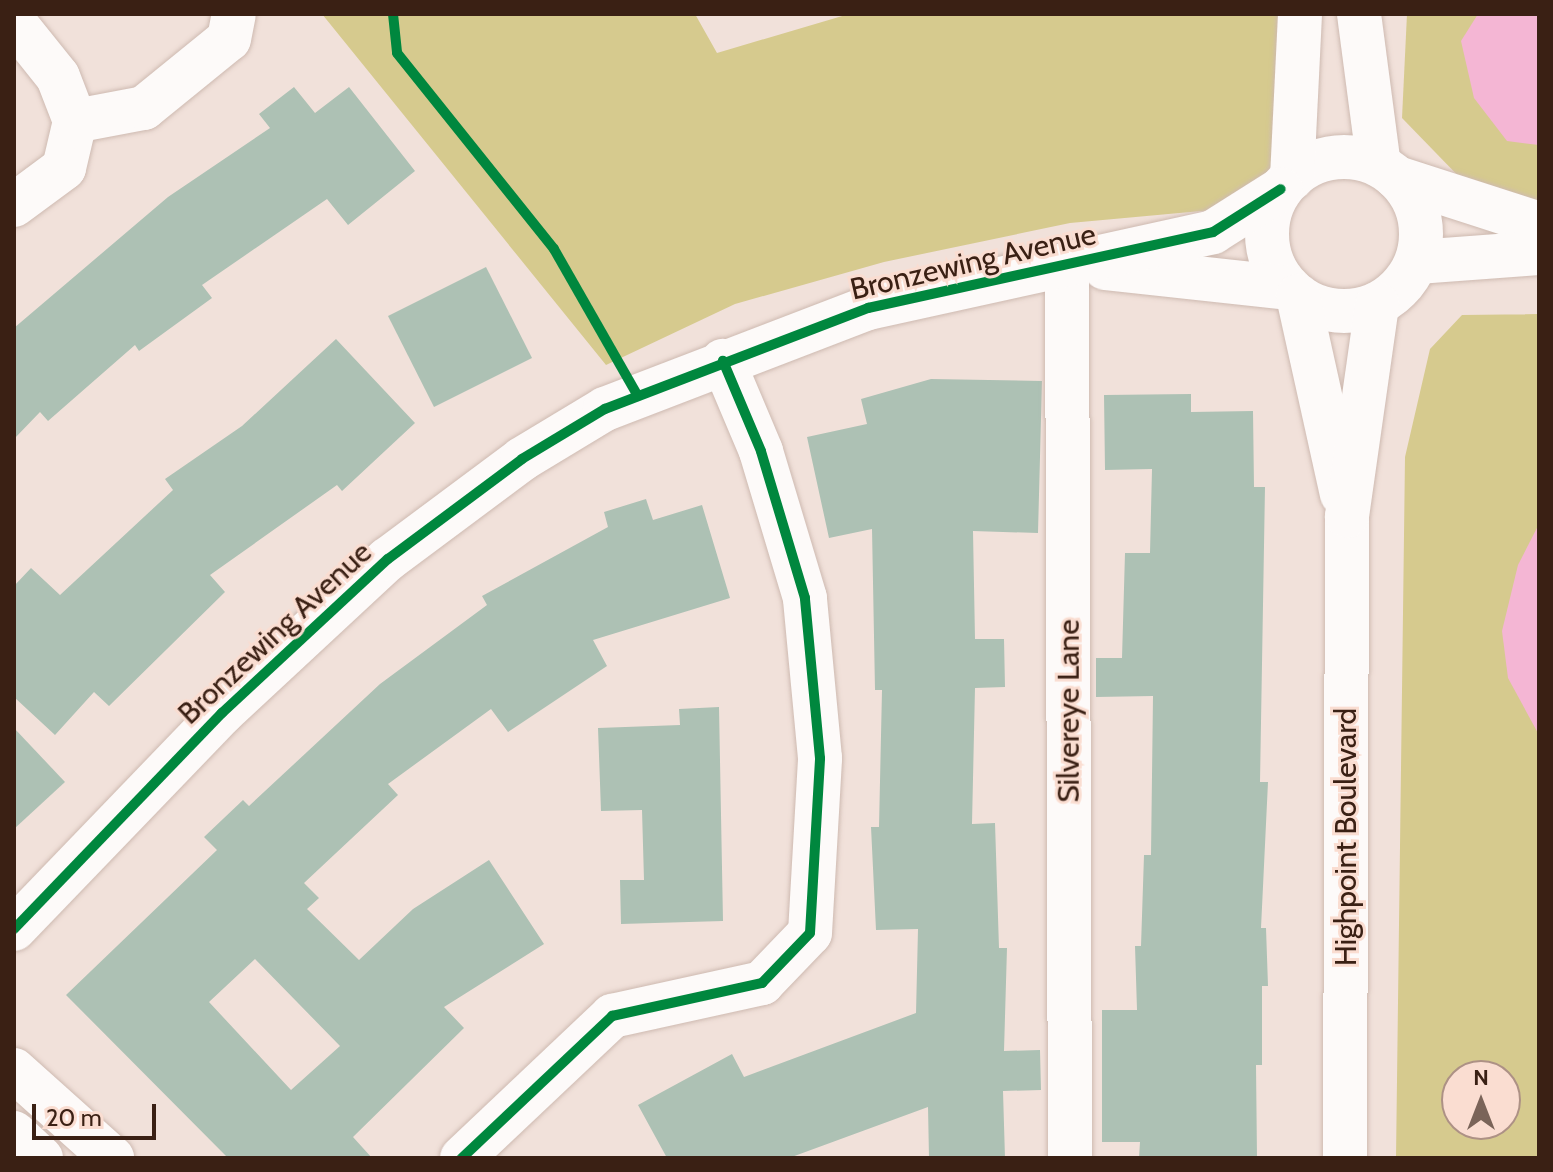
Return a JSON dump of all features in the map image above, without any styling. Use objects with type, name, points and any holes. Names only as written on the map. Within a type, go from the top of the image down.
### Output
[{"type":"street","points":[[75,121],[144,108],[229,39],[234,14]]},
{"type":"street","points":[[1300,14],[1287,183],[1272,208],[1269,250],[1293,292],[1336,310],[1377,304],[1417,262],[1420,217],[1388,172],[1359,14]]},
{"type":"street","points":[[14,22],[58,77],[75,121],[64,168],[14,205]]},
{"type":"street","points":[[1287,183],[1334,158],[1388,172],[1539,224]]},
{"type":"street","name":"Bronzewing Avenue","points":[[14,929],[222,713],[388,559],[522,459],[605,409],[723,361],[868,308],[1213,232],[1287,183]]},
{"type":"street","points":[[1417,262],[1539,253]]},
{"type":"street","name":"Bronzewing Avenue","points":[[1067,264],[1293,292]]},
{"type":"street","name":"Silvereye Lane","points":[[1067,264],[1070,1158]]},
{"type":"street","name":"Highpoint Boulevard","points":[[1293,292],[1347,516]]},
{"type":"street","name":"Highpoint Boulevard","points":[[1345,1158],[1347,516],[1377,304]]},
{"type":"street","points":[[462,1158],[612,1016],[762,983],[810,933],[820,758],[805,598],[761,451],[723,361]]},
{"type":"street","points":[[14,1070],[112,1158]]},
{"type":"street","points":[[14,1133],[41,1158]]},
{"type":"shaded area","points":[[322,14],[695,14],[717,53],[849,14],[1306,14],[1304,145],[1245,207],[1070,223],[884,262],[735,304],[606,365]]},
{"type":"shaded area","points":[[1407,14],[1539,14],[1539,232],[1467,185],[1402,118]]},
{"type":"shaded area","points":[[1478,14],[1539,14],[1539,145],[1507,141],[1474,98],[1461,41]]},
{"type":"shaded area","points":[[1539,314],[1539,1158],[1396,1158],[1405,457],[1430,349],[1462,315]]},
{"type":"shaded area","points":[[1539,524],[1539,735],[1508,678],[1502,631],[1518,565]]},
{"type":"building","points":[[294,87],[315,113],[349,87],[415,171],[348,225],[327,199],[202,285],[212,298],[139,351],[135,345],[48,421],[40,412],[14,439],[14,328],[168,197],[270,128],[259,114]]},
{"type":"building","points":[[486,267],[532,358],[434,407],[388,316]]},
{"type":"building","points":[[336,339],[415,423],[342,491],[337,485],[210,575],[225,592],[109,706],[94,692],[55,735],[14,697],[14,586],[31,568],[60,595],[173,490],[165,479],[242,426]]},
{"type":"building","points":[[931,379],[1042,381],[1038,533],[973,531],[975,639],[1004,639],[1005,687],[975,688],[972,824],[995,823],[999,948],[1007,948],[1004,1051],[1040,1050],[1041,1090],[1003,1091],[1005,1158],[929,1158],[928,1107],[789,1158],[667,1158],[638,1105],[732,1054],[744,1077],[916,1013],[918,929],[876,930],[871,827],[879,827],[882,690],[875,690],[872,529],[829,538],[807,437],[867,424],[861,399]]},
{"type":"building","points":[[1191,394],[1191,412],[1253,411],[1254,487],[1265,487],[1260,782],[1268,782],[1261,928],[1266,928],[1268,986],[1262,986],[1262,1065],[1256,1065],[1257,1158],[1139,1158],[1140,1142],[1102,1142],[1102,1010],[1137,1010],[1135,946],[1141,946],[1144,855],[1151,855],[1153,696],[1096,697],[1096,658],[1122,658],[1125,553],[1150,553],[1152,469],[1105,470],[1104,395]]},
{"type":"building","points":[[646,499],[653,520],[702,505],[730,598],[593,640],[607,666],[508,732],[491,709],[388,784],[398,795],[304,883],[319,898],[307,909],[359,960],[413,909],[489,860],[544,944],[444,1007],[464,1028],[353,1137],[372,1158],[228,1158],[66,995],[217,850],[204,837],[243,800],[249,806],[380,684],[487,605],[482,596],[608,527],[604,512]],"holes":[[[255,959],[340,1046],[291,1090],[209,1002]]]},
{"type":"building","points":[[719,707],[723,921],[621,924],[620,880],[644,880],[642,810],[601,811],[598,728],[680,725],[679,709]]},
{"type":"building","points":[[14,728],[65,782],[14,829]]},
{"type":"cycle path","points":[[393,14],[397,53],[554,249],[638,396]]},
{"type":"cycle path","points":[[14,929],[222,713],[388,559],[522,459],[605,409],[868,308],[1213,232],[1281,189]]},
{"type":"cycle path","points":[[462,1158],[612,1016],[762,983],[810,933],[820,758],[805,598],[761,451],[723,361]]}]
